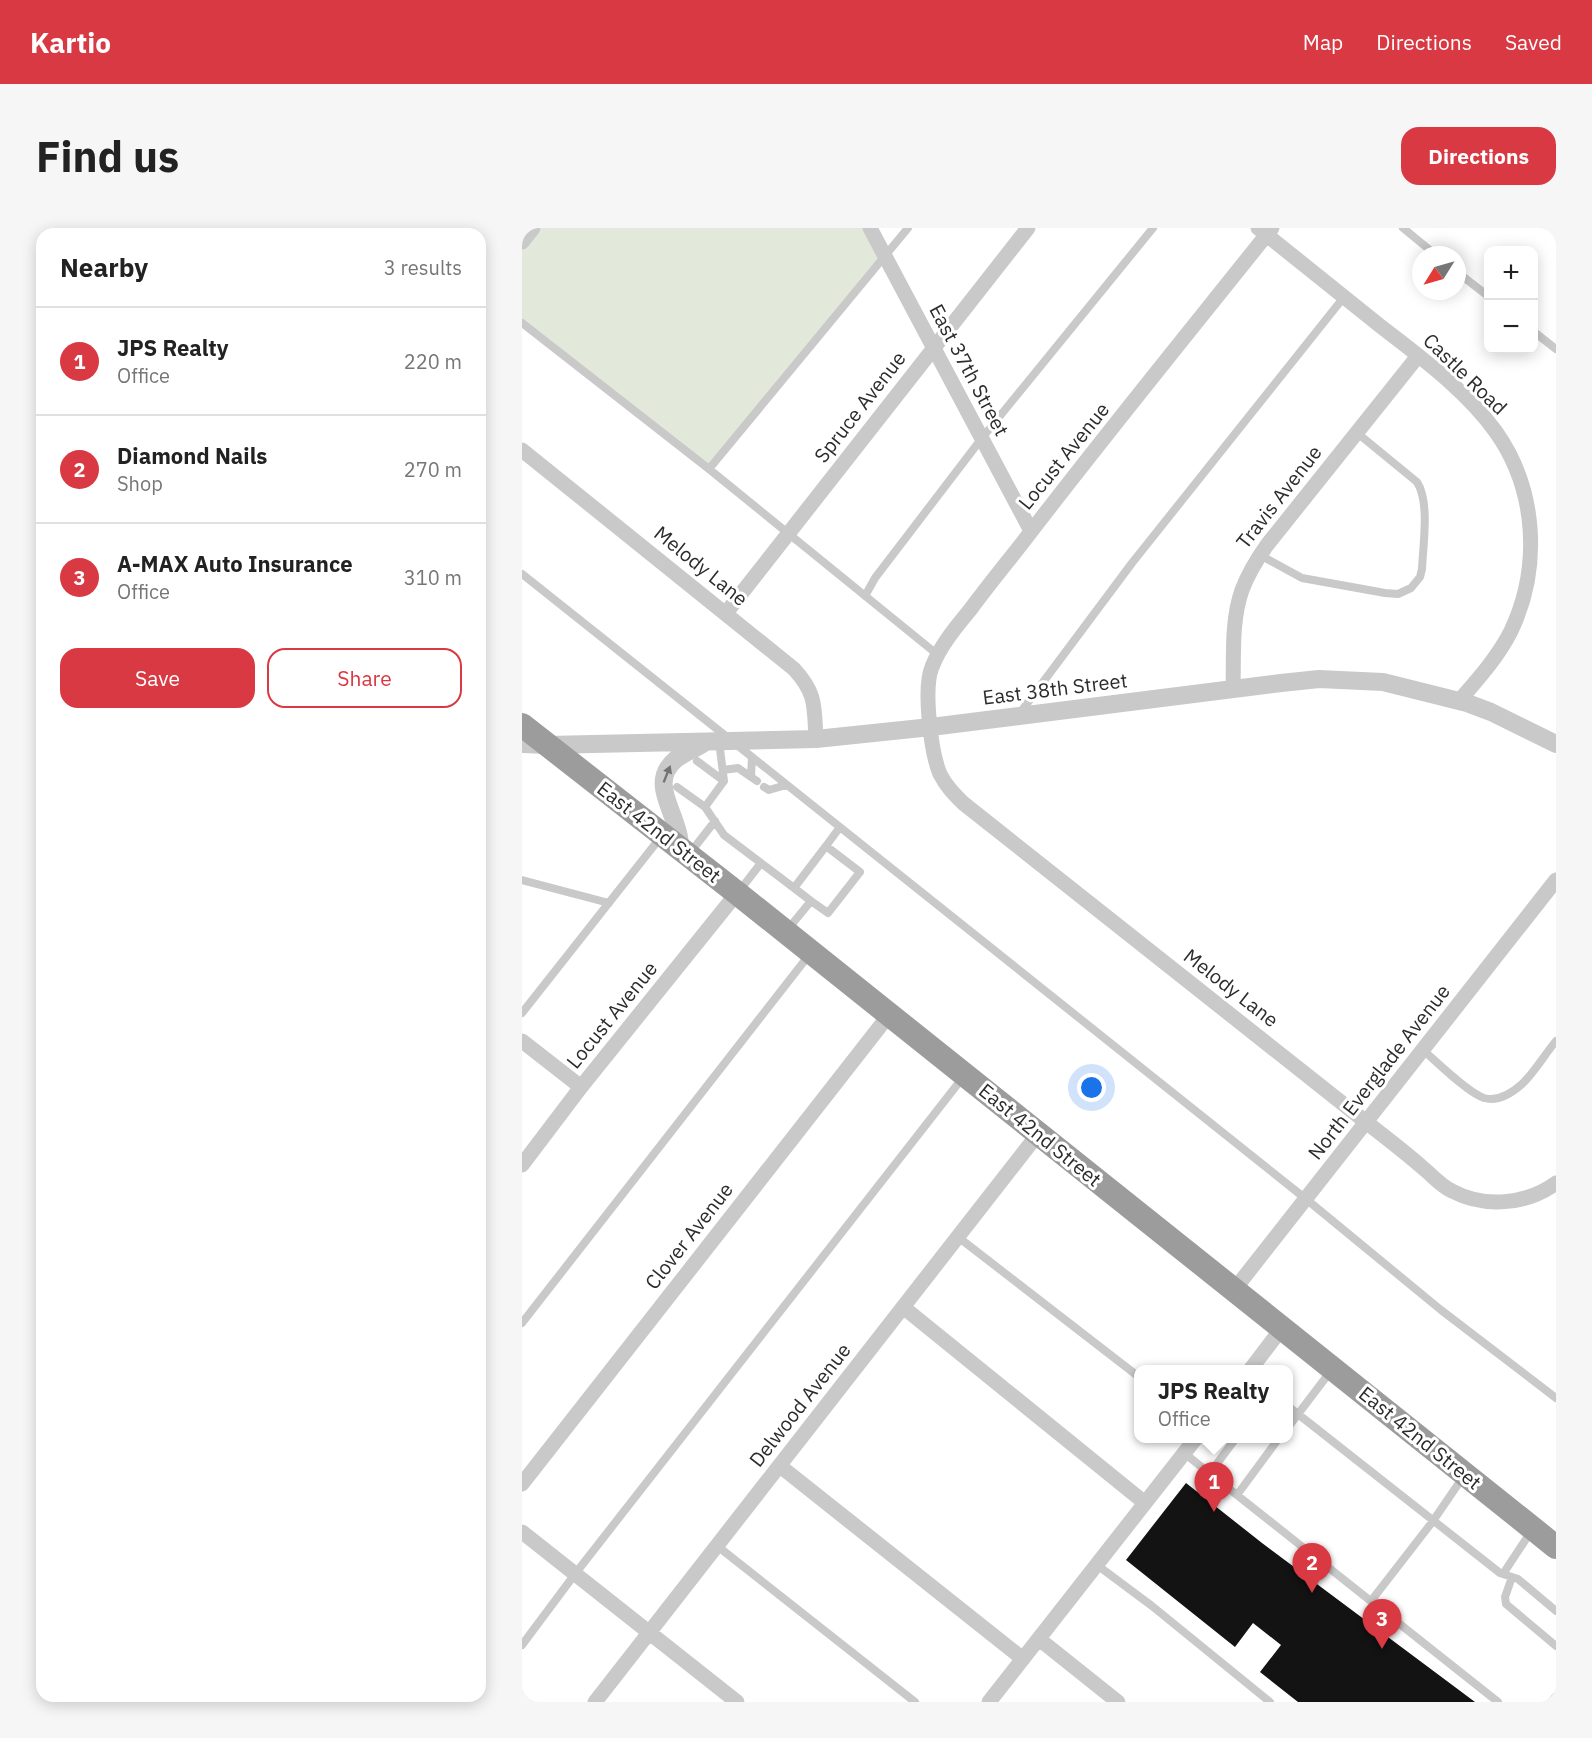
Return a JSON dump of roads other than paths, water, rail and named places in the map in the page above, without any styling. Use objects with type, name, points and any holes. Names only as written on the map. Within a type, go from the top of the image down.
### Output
[{"type":"highway","name":"East 42nd Street","points":[[522,725],[738,893],[1556,1547]]},
{"type":"street","points":[[522,242],[533,228]]},
{"type":"street","name":"East 37th Street","points":[[870,228],[1031,531]]},
{"type":"street","name":"Spruce Avenue","points":[[726,613],[1028,228]]},
{"type":"street","name":"Castle Road","points":[[1265,230],[1462,395],[1496,432],[1516,470],[1524,493],[1532,540],[1527,585],[1520,610],[1501,649],[1459,701]]},
{"type":"street","name":"Locust Avenue","points":[[931,727],[928,678],[938,655],[961,621],[1265,230]]},
{"type":"street","name":"Travis Avenue","points":[[1233,689],[1236,616],[1242,591],[1252,567],[1418,356]]},
{"type":"street","name":"Melody Lane","points":[[522,450],[794,669],[812,692],[816,739]]},
{"type":"street","name":"East 38th Street","points":[[522,744],[816,739],[1319,679],[1383,682],[1459,701],[1554,739]]},
{"type":"street","name":"Melody Lane","points":[[931,727],[932,743],[941,776],[950,790],[963,803],[1424,1168],[1437,1182],[1467,1198],[1484,1202],[1518,1200],[1535,1195],[1556,1183]]},
{"type":"street","points":[[685,853],[664,796],[665,774],[675,760],[719,741]]},
{"type":"street","name":"North Everglade Avenue","points":[[1234,1290],[1556,880]]},
{"type":"street","name":"Locust Avenue","points":[[522,1165],[581,1087],[738,893]]},
{"type":"street","name":"Clover Avenue","points":[[522,1484],[890,1015]]},
{"type":"street","points":[[522,1041],[581,1087]]},
{"type":"street","name":"Delwood Avenue","points":[[595,1702],[1038,1134]]},
{"type":"street","points":[[903,1307],[1145,1503]]},
{"type":"street","points":[[1254,1365],[1282,1328]]},
{"type":"street","points":[[989,1702],[1192,1443]]},
{"type":"street","points":[[780,1466],[1023,1659]]},
{"type":"street","points":[[522,1532],[737,1702]]},
{"type":"street","points":[[1039,1639],[1118,1702]]},
{"type":"lane","points":[[709,469],[908,228]]},
{"type":"lane","points":[[865,596],[880,571],[982,438],[1153,228]]},
{"type":"lane","points":[[1403,228],[1425,246]]},
{"type":"lane","points":[[1466,279],[1484,293]]},
{"type":"lane","points":[[1017,716],[1132,563],[1344,297]]},
{"type":"lane","points":[[522,323],[709,469],[938,655]]},
{"type":"lane","points":[[1538,336],[1556,349]]},
{"type":"lane","points":[[1260,555],[1302,578],[1325,584],[1398,594],[1416,583],[1422,569],[1423,494],[1417,482],[1356,432]]},
{"type":"lane","points":[[522,574],[719,741],[752,757],[1306,1199],[1441,1310],[1556,1398]]},
{"type":"lane","points":[[705,807],[724,781],[719,741]]},
{"type":"lane","points":[[752,757],[757,781]]},
{"type":"lane","points":[[697,761],[724,781]]},
{"type":"lane","points":[[723,770],[738,768],[769,790],[786,784]]},
{"type":"lane","points":[[677,787],[705,807],[724,836],[828,913],[860,872],[826,846]]},
{"type":"lane","points":[[685,853],[715,821]]},
{"type":"lane","points":[[794,888],[840,827]]},
{"type":"lane","points":[[522,1013],[662,835]]},
{"type":"lane","points":[[738,893],[762,863]]},
{"type":"lane","points":[[522,880],[609,903]]},
{"type":"lane","points":[[785,932],[811,901]]},
{"type":"lane","points":[[522,1323],[811,952]]},
{"type":"lane","points":[[1423,1050],[1466,1087],[1483,1098],[1492,1099],[1503,1097],[1523,1083],[1556,1041]]},
{"type":"lane","points":[[522,1645],[965,1075]]},
{"type":"lane","points":[[958,1237],[1134,1373]]},
{"type":"lane","points":[[1293,1420],[1332,1368]]},
{"type":"lane","points":[[1293,1410],[1500,1573],[1518,1579],[1533,1596],[1552,1610]]},
{"type":"lane","points":[[1210,1473],[1232,1443]]},
{"type":"lane","points":[[1237,1495],[1275,1443]]},
{"type":"lane","points":[[1184,1453],[1498,1702]]},
{"type":"lane","points":[[1371,1601],[1433,1521],[1465,1474]]},
{"type":"lane","points":[[1533,1528],[1508,1576],[1506,1604],[1534,1629],[1555,1643]]},
{"type":"lane","points":[[716,1545],[915,1702]]},
{"type":"lane","points":[[1097,1565],[1152,1605],[1270,1702]]},
{"type":"lane","points":[[1518,1616],[1524,1608]]},
{"type":"lane","points":[[1534,1629],[1540,1621]]},
{"type":"lane","points":[[1551,1702],[1556,1696]]},
{"type":"place","name":"JPS Realty","points":[[1214,1512]]},
{"type":"place","name":"Diamond Nails","points":[[1312,1593]]},
{"type":"place","name":"A-MAX Auto Insurance","points":[[1382,1649]]}]
